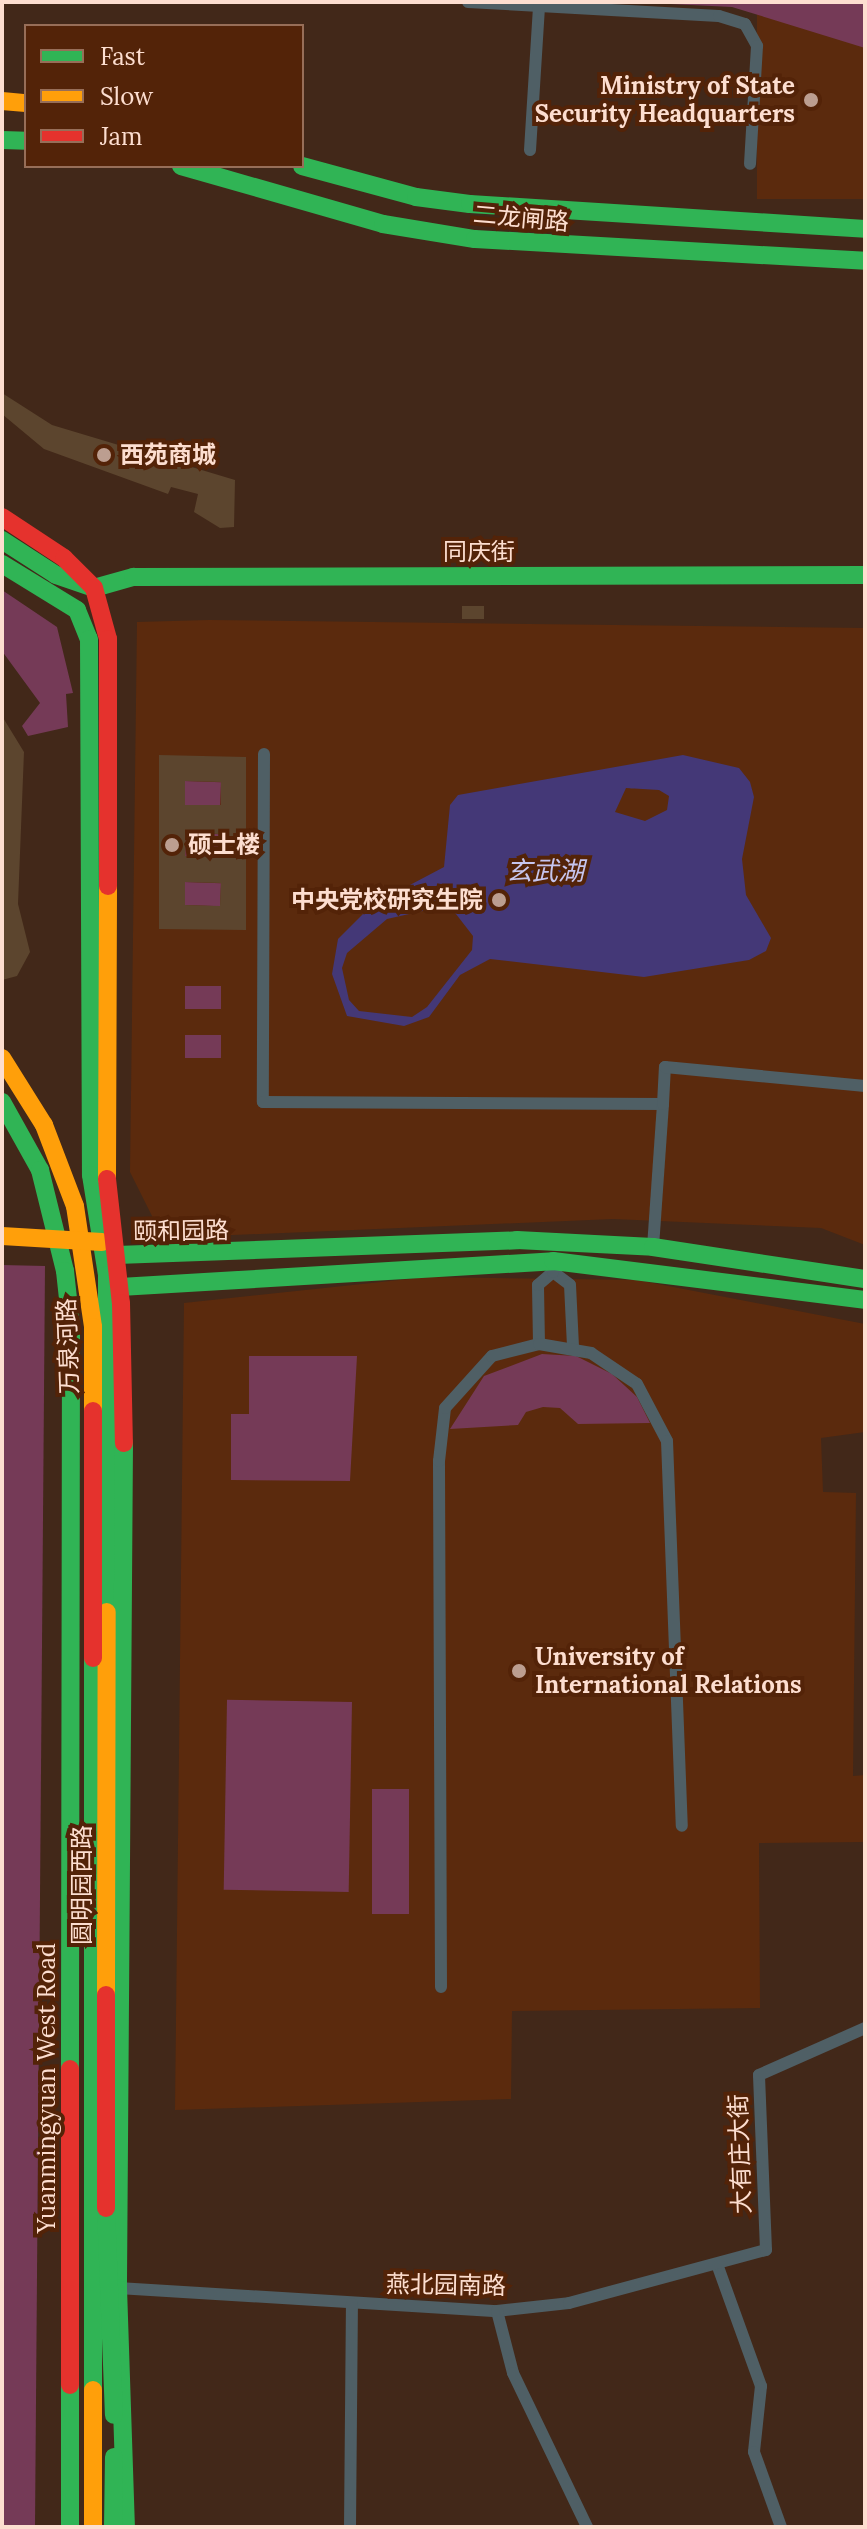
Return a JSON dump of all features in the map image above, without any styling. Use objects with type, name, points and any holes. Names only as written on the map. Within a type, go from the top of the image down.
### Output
[{"type":"main road","points":[[2,101],[24,103]]},
{"type":"main road","points":[[2,140],[24,141]]},
{"type":"main road","name":"二龙闸路","points":[[304,167],[416,197],[470,204],[863,228]]},
{"type":"main road","name":"二龙闸路","points":[[188,168],[372,221],[475,239],[863,261]]},
{"type":"main road","points":[[863,228],[863,261]]},
{"type":"main road","name":"颐和园路","points":[[2,517],[64,558],[94,588],[108,639],[107,1176],[117,1255],[274,1254],[488,1240],[653,1247],[865,1279]]},
{"type":"main road","points":[[2,540],[56,575],[94,588],[77,610],[2,564]]},
{"type":"main road","name":"同庆街","points":[[94,588],[133,577],[865,575]]},
{"type":"main road","name":"颐和园路","points":[[77,610],[89,639],[91,1175],[102,1242]]},
{"type":"main road","name":"万泉河路","points":[[2,1058],[59,1160],[89,1267],[95,1651]]},
{"type":"main road","name":"Yuanmingyuan West Road","points":[[2,1102],[40,1170],[65,1271],[71,1649],[70,2527]]},
{"type":"main road","points":[[2,1236],[102,1242],[117,1255]]},
{"type":"main road","points":[[102,1242],[120,1287]]},
{"type":"main road","name":"圆明园西路","points":[[102,1242],[107,1275],[106,2303],[114,2398],[113,2527]]},
{"type":"main road","name":"圆明园西路","points":[[117,1255],[120,1287],[118,2288],[126,2390],[126,2527]]},
{"type":"main road","name":"颐和园路","points":[[120,1287],[553,1266],[678,1272],[865,1300]]},
{"type":"main road","name":"Yuanmingyuan West Road","points":[[93,2527],[95,1651]]},
{"type":"street","points":[[468,2],[719,16],[745,24],[757,46],[750,164]]},
{"type":"street","points":[[530,150],[532,4]]},
{"type":"street","points":[[264,754],[263,1102],[663,1104]]},
{"type":"street","points":[[653,1247],[665,1067],[865,1086]]},
{"type":"street","points":[[539,1344],[538,1285],[553,1266],[570,1285],[573,1347]]},
{"type":"street","points":[[441,1987],[436,1739],[445,1408],[492,1356],[539,1344],[573,1347],[618,1367],[637,1384],[671,1456],[682,1826]]},
{"type":"street","name":"大有庄大街","points":[[766,2250],[759,2075],[865,2028]]},
{"type":"street","name":"燕北园南路","points":[[118,2288],[497,2311],[569,2303],[766,2250]]},
{"type":"street","points":[[717,2264],[761,2386],[754,2452],[781,2527]]},
{"type":"street","points":[[350,2527],[352,2304]]},
{"type":"street","points":[[497,2311],[513,2373],[587,2527]]},
{"type":"shaded area","points":[[629,2],[865,2],[865,48],[732,7]]},
{"type":"shaded area","name":"Ministry of State Security Headquarters","points":[[757,2],[865,2],[865,199],[757,199]]},
{"type":"shaded area","points":[[2,590],[57,627],[73,693],[66,694],[68,727],[28,736],[22,726],[40,703],[2,651]]},
{"type":"shaded area","name":"中央党校研究生院","points":[[209,620],[865,628],[865,1245],[821,1228],[613,1219],[163,1238],[130,1172],[137,622]]},
{"type":"shaded area","points":[[185,781],[221,782],[220,806],[184,805]]},
{"type":"shaded area","points":[[186,833],[221,834],[220,857],[185,856]]},
{"type":"shaded area","points":[[185,882],[221,883],[220,906],[184,905]]},
{"type":"shaded area","points":[[185,986],[221,986],[221,1009],[185,1009]]},
{"type":"shaded area","points":[[185,1035],[221,1035],[221,1058],[185,1058]]},
{"type":"shaded area","points":[[2,1265],[45,1266],[35,2527],[2,2527]]},
{"type":"shaded area","name":"University of International Relations","points":[[428,1277],[637,1280],[865,1324],[865,1432],[821,1438],[823,1492],[856,1493],[853,1776],[865,1775],[865,1842],[759,1843],[760,2008],[512,2011],[511,2099],[175,2110],[184,1303]]},
{"type":"shaded area","points":[[542,1354],[576,1356],[612,1374],[637,1397],[650,1423],[578,1424],[560,1408],[543,1407],[526,1412],[518,1425],[450,1429],[484,1376]]},
{"type":"shaded area","points":[[249,1356],[357,1356],[350,1481],[231,1480],[231,1414],[249,1414]]},
{"type":"shaded area","points":[[227,1700],[352,1702],[349,1892],[224,1890]]},
{"type":"shaded area","points":[[372,1789],[409,1789],[409,1914],[372,1914]]},
{"type":"water","name":"玄武湖","points":[[683,755],[739,768],[750,782],[754,797],[742,859],[746,895],[771,938],[766,951],[749,960],[644,977],[490,959],[460,975],[429,1017],[404,1026],[347,1016],[332,974],[338,939],[372,905],[444,867],[450,805],[458,795]],"holes":[[[626,788],[659,790],[669,796],[667,810],[645,821],[615,812]],[[449,905],[473,936],[472,950],[427,1007],[412,1017],[359,1011],[349,1000],[342,968],[347,953],[387,919]]]},
{"type":"building","name":"西苑商城","points":[[2,393],[52,425],[235,480],[234,527],[220,528],[194,512],[198,494],[171,487],[168,494],[44,449],[2,414]]},
{"type":"building","points":[[462,606],[484,606],[484,619],[462,619]]},
{"type":"building","points":[[2,716],[24,752],[18,904],[30,952],[17,976],[2,980]]},
{"type":"building","name":"硕士楼","points":[[159,755],[246,757],[246,930],[159,929]],"holes":[[[185,781],[221,782],[221,805],[185,805]],[[186,833],[221,834],[221,857],[185,856]],[[185,882],[221,883],[220,906],[185,905]]]},
{"type":"traffic: fast","points":[[2,140],[24,141]]},
{"type":"traffic: fast","points":[[304,167],[416,197],[470,204],[865,229]]},
{"type":"traffic: fast","points":[[188,168],[383,224],[475,239],[865,261]]},
{"type":"traffic: fast","points":[[2,540],[56,575],[88,586]]},
{"type":"traffic: fast","points":[[2,564],[77,610],[89,639],[91,1175],[107,1275],[107,1612]]},
{"type":"traffic: fast","points":[[94,588],[133,577],[865,575]]},
{"type":"traffic: fast","points":[[2,1102],[40,1170],[65,1271],[71,1326],[70,2069]]},
{"type":"traffic: fast","points":[[117,1255],[517,1240],[653,1247],[865,1279]]},
{"type":"traffic: fast","points":[[120,1287],[553,1261],[865,1300]]},
{"type":"traffic: fast","points":[[124,1443],[118,2288],[126,2527]]},
{"type":"traffic: fast","points":[[93,1658],[93,2390]]},
{"type":"traffic: fast","points":[[106,2208],[114,2415]]},
{"type":"traffic: fast","points":[[70,2385],[70,2527]]},
{"type":"traffic: fast","points":[[113,2527],[114,2457]]},
{"type":"traffic: slow","points":[[2,101],[24,103]]},
{"type":"traffic: slow","points":[[107,1179],[108,886]]},
{"type":"traffic: slow","points":[[2,1058],[44,1125],[75,1206],[93,1327],[93,1411]]},
{"type":"traffic: slow","points":[[2,1236],[102,1242]]},
{"type":"traffic: slow","points":[[106,1995],[107,1612]]},
{"type":"traffic: slow","points":[[93,2390],[93,2527]]},
{"type":"traffic: jam","points":[[2,517],[64,558],[94,588],[108,639],[108,886]]},
{"type":"traffic: jam","points":[[107,1179],[121,1303],[124,1443]]},
{"type":"traffic: jam","points":[[93,1411],[93,1658]]},
{"type":"traffic: jam","points":[[106,1995],[106,2208]]},
{"type":"traffic: jam","points":[[70,2069],[70,2385]]},
{"type":"place","name":"Ministry of State Security Headquarters","points":[[811,100]]},
{"type":"place","name":"西苑商城","points":[[104,455]]},
{"type":"place","name":"硕士楼","points":[[172,845]]},
{"type":"place","name":"中央党校研究生院","points":[[499,900]]},
{"type":"place","name":"University of International Relations","points":[[519,1671]]}]
